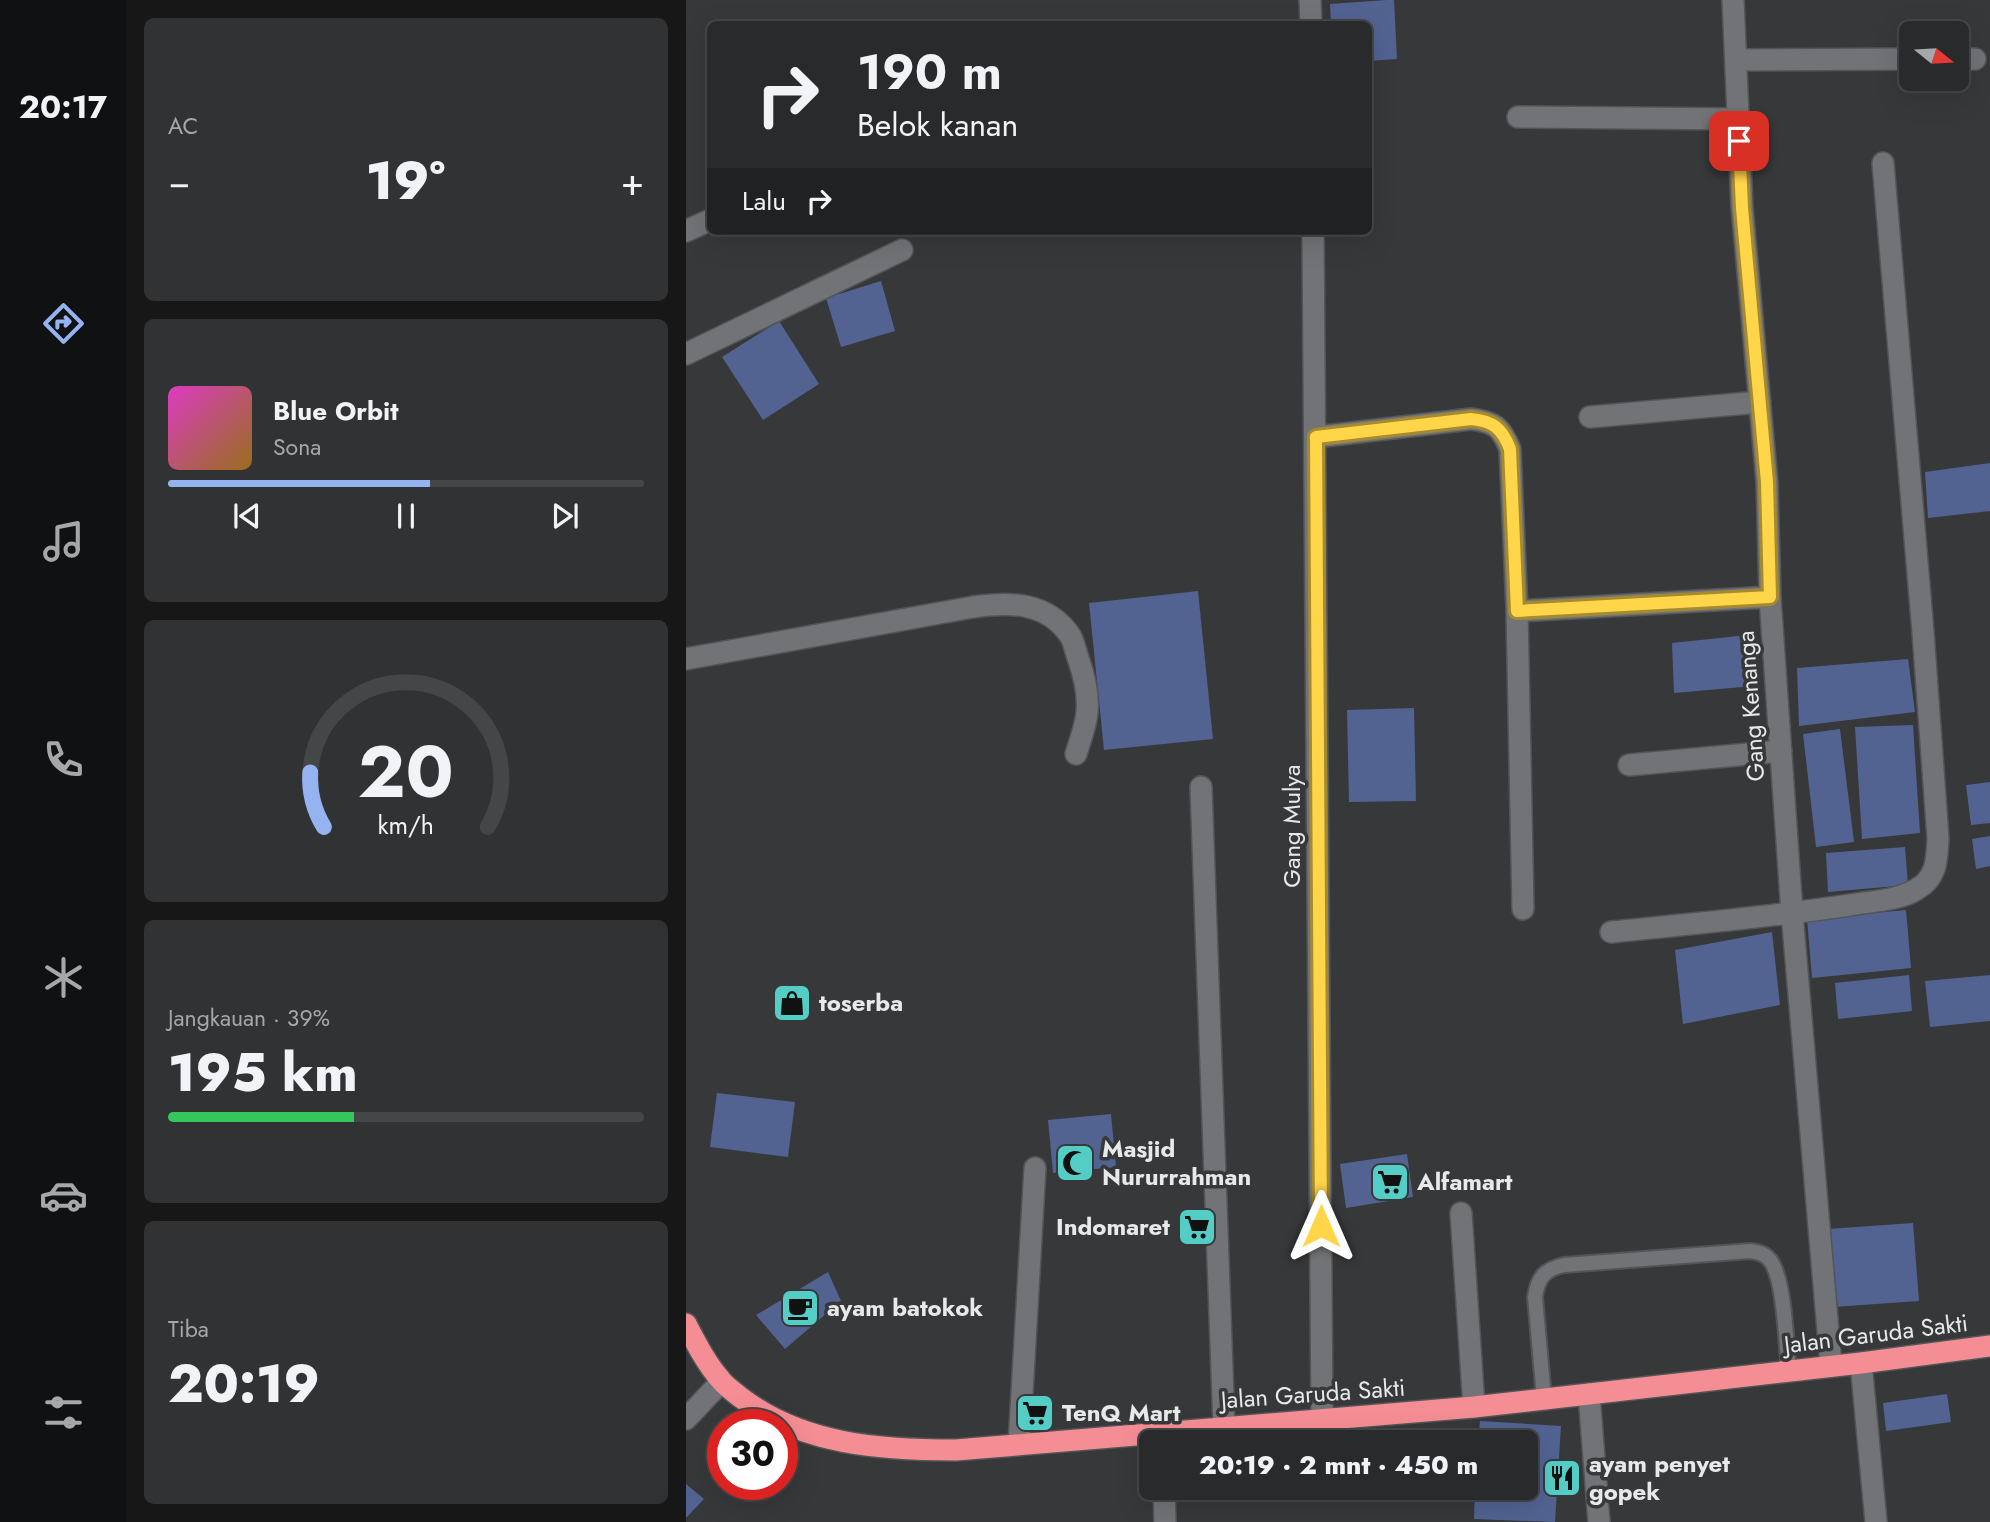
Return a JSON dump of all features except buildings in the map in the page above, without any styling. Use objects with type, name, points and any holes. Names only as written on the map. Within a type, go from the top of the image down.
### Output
[{"type":"highway","name":"Jalan Garuda Sakti","points":[[686,1324],[721,1382],[754,1407],[792,1426],[862,1446],[897,1450],[957,1450],[1139,1438]]},
{"type":"highway","name":"Jalan Garuda Sakti","points":[[1202,1430],[1224,1426],[1474,1407],[1990,1346]]},
{"type":"street","points":[[1310,0],[1311,21]]},
{"type":"street","name":"Gang Kenanga","points":[[1733,0],[1742,208],[1767,482],[1770,597],[1792,913],[1831,1366]]},
{"type":"street","points":[[1736,60],[1899,59]]},
{"type":"street","points":[[1518,117],[1738,119]]},
{"type":"street","points":[[1611,932],[1792,913],[1895,897],[1916,890],[1927,882],[1934,871],[1938,838],[1883,163]]},
{"type":"street","points":[[686,231],[707,220]]},
{"type":"street","name":"Gang Mulya","points":[[1313,235],[1322,1420]]},
{"type":"street","points":[[686,354],[902,250]]},
{"type":"street","points":[[1590,417],[1760,402]]},
{"type":"street","points":[[1316,437],[1471,419],[1485,420],[1501,429],[1510,449],[1517,611],[1523,909]]},
{"type":"street","points":[[1517,611],[1770,597]]},
{"type":"street","points":[[686,659],[1004,602],[1030,607],[1051,617],[1070,637],[1081,664],[1087,686],[1087,712],[1076,754]]},
{"type":"street","points":[[1629,765],[1781,751]]},
{"type":"street","points":[[1201,788],[1224,1426]]},
{"type":"street","points":[[1019,1445],[1035,1168]]},
{"type":"street","points":[[1461,1213],[1474,1407]]},
{"type":"street","points":[[1861,1363],[1876,1522]]},
{"type":"street","points":[[686,1419],[721,1382]]},
{"type":"street","points":[[1589,1394],[1600,1522]]},
{"type":"street","points":[[1164,1500],[1165,1522]]},
{"type":"lane","points":[[1544,1398],[1535,1297],[1542,1275],[1550,1268],[1564,1265],[1749,1251],[1764,1254],[1771,1260],[1779,1280],[1789,1371]]},
{"type":"place","name":"toserba","points":[[792,1003]]},
{"type":"place","name":"Masjid Nururrahman","points":[[1075,1163]]},
{"type":"place","name":"Alfamart","points":[[1390,1182]]},
{"type":"place","name":"Indomaret","points":[[1197,1227]]},
{"type":"place","name":"ayam batokok","points":[[800,1308]]},
{"type":"place","name":"TenQ Mart","points":[[1035,1413]]},
{"type":"place","name":"ayam penyet gopek","points":[[1562,1478]]},
{"type":"route","points":[[1321,1226],[1316,437],[1471,419],[1485,420],[1501,429],[1510,449],[1517,611],[1770,597],[1767,482],[1742,208],[1739,141]]}]
